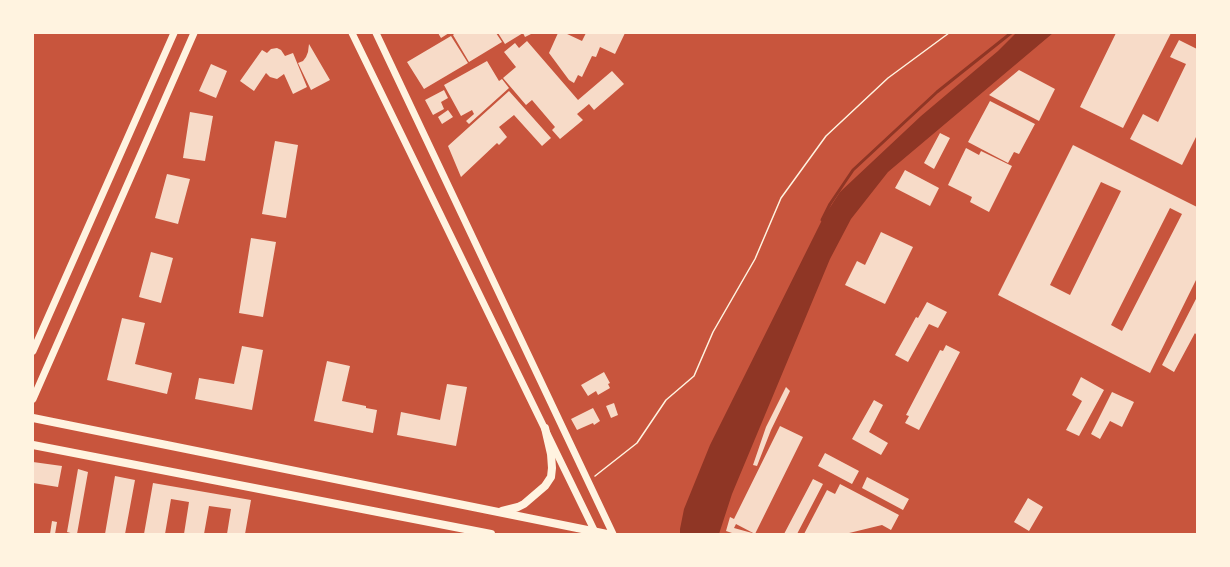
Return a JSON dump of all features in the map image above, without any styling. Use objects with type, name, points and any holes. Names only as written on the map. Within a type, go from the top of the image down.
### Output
[{"type":"main road","points":[[33,351],[174,33]]},
{"type":"main road","points":[[33,399],[194,33]]},
{"type":"main road","points":[[352,33],[596,533]]},
{"type":"main road","points":[[376,33],[613,534]]},
{"type":"main road","points":[[33,418],[607,534]]},
{"type":"main road","points":[[499,512],[510,510],[524,504],[545,486],[550,477],[552,468],[551,454],[545,428]]},
{"type":"main road","points":[[33,445],[491,534]]},
{"type":"path","points":[[588,481],[637,443],[666,400],[694,376],[714,332],[755,259],[780,198],[826,136],[888,78],[949,33]]},
{"type":"shaded area","points":[[1016,33],[1053,33],[888,172],[851,219],[830,259],[732,494],[719,534],[680,534],[684,509],[710,445],[823,218],[840,192],[921,116],[998,51]]},
{"type":"building","points":[[438,33],[449,33],[441,38]]},
{"type":"building","points":[[455,33],[496,33],[502,42],[469,62],[453,35]]},
{"type":"building","points":[[498,33],[523,33],[505,44]]},
{"type":"building","points":[[523,33],[533,33],[525,37]]},
{"type":"building","points":[[558,33],[565,33],[582,41],[586,33],[625,33],[615,54],[600,47],[596,57],[592,56],[582,77],[578,75],[574,83],[569,80],[549,53]]},
{"type":"building","points":[[1116,33],[1171,33],[1123,128],[1080,107]]},
{"type":"building","points":[[451,36],[468,63],[424,89],[407,62]]},
{"type":"building","points":[[1179,40],[1197,49],[1197,135],[1182,165],[1130,139],[1143,114],[1158,122],[1186,64],[1170,57]]},
{"type":"building","points":[[527,41],[578,100],[612,71],[624,84],[594,110],[589,104],[577,114],[583,120],[560,139],[552,130],[555,127],[532,100],[526,105],[503,78],[516,67],[504,52],[515,43],[519,48]]},
{"type":"building","points":[[309,44],[330,80],[311,90],[298,63],[303,61],[306,57]]},
{"type":"building","points":[[277,48],[281,50],[285,56],[293,53],[307,87],[293,94],[284,74],[277,79],[270,77],[266,73],[254,91],[240,81],[262,50],[267,53],[271,49]]},
{"type":"building","points":[[487,61],[499,81],[502,79],[509,88],[469,124],[466,121],[474,114],[472,110],[461,116],[444,85]]},
{"type":"building","points":[[211,64],[227,71],[216,98],[199,91]]},
{"type":"building","points":[[1019,70],[1055,89],[1039,121],[989,95]]},
{"type":"building","points":[[444,90],[448,98],[441,102],[444,109],[433,115],[425,100]]},
{"type":"building","points":[[509,91],[551,138],[542,146],[514,115],[499,127],[507,137],[499,145],[497,143],[461,177],[448,146]]},
{"type":"building","points":[[990,101],[1035,124],[1019,154],[1014,152],[1008,163],[968,142]]},
{"type":"building","points":[[448,110],[453,117],[442,124],[438,117]]},
{"type":"building","points":[[190,112],[213,116],[205,161],[183,158]]},
{"type":"building","points":[[940,133],[950,138],[934,169],[924,163]]},
{"type":"building","points":[[275,141],[298,145],[286,218],[262,214]]},
{"type":"building","points":[[1073,145],[1197,207],[1197,278],[1150,373],[998,295]],"holes":[[[1101,182],[1121,191],[1070,295],[1050,285]],[[1170,208],[1182,214],[1122,331],[1111,325]]]},
{"type":"building","points":[[966,148],[979,155],[981,151],[1012,166],[989,212],[970,202],[972,197],[948,185]]},
{"type":"building","points":[[905,170],[939,188],[930,206],[895,188]]},
{"type":"building","points":[[167,174],[190,179],[178,224],[155,218]]},
{"type":"building","points":[[881,232],[913,247],[885,304],[845,285],[857,261],[865,265]]},
{"type":"building","points":[[251,238],[276,242],[263,317],[239,313]]},
{"type":"building","points":[[151,252],[173,258],[161,303],[139,297]]},
{"type":"building","points":[[1197,297],[1197,336],[1195,333],[1174,372],[1162,365]]},
{"type":"building","points":[[927,302],[947,312],[938,328],[929,324],[908,362],[895,355],[916,317],[918,318]]},
{"type":"building","points":[[122,318],[145,323],[135,364],[172,373],[167,394],[107,380]]},
{"type":"building","points":[[946,345],[960,352],[919,430],[905,423],[909,416],[906,415],[940,350],[943,351]]},
{"type":"building","points":[[242,346],[263,350],[252,410],[195,399],[199,378],[234,384]]},
{"type":"building","points":[[327,361],[350,366],[342,401],[377,410],[373,433],[314,421]]},
{"type":"building","points":[[604,372],[610,383],[608,384],[610,388],[598,395],[596,391],[588,396],[581,385]]},
{"type":"building","points":[[1081,377],[1104,390],[1079,436],[1066,430],[1082,401],[1072,395]]},
{"type":"building","points":[[447,384],[467,387],[456,446],[397,435],[401,412],[440,420]]},
{"type":"building","points":[[786,387],[790,391],[771,430],[757,466],[753,465],[766,427]]},
{"type":"building","points":[[1112,392],[1134,402],[1122,427],[1110,421],[1100,439],[1091,434]]},
{"type":"building","points":[[874,400],[883,405],[869,432],[888,443],[881,455],[852,439]]},
{"type":"building","points":[[614,403],[618,415],[611,418],[606,406]]},
{"type":"building","points":[[593,408],[600,421],[594,425],[593,423],[577,430],[571,419]]},
{"type":"building","points":[[780,426],[803,437],[755,534],[736,524],[734,528],[752,533],[735,534],[726,531],[730,517],[734,519]]},
{"type":"building","points":[[825,453],[859,471],[852,484],[818,466]]},
{"type":"building","points":[[33,462],[62,466],[58,487],[33,483]]},
{"type":"building","points":[[78,469],[88,472],[77,534],[74,534],[67,532]]},
{"type":"building","points":[[115,476],[135,480],[125,534],[105,534]]},
{"type":"building","points":[[867,477],[909,499],[903,510],[862,488]]},
{"type":"building","points":[[813,479],[823,484],[797,534],[784,534]]},
{"type":"building","points":[[153,483],[251,500],[245,534],[227,534],[231,509],[209,506],[204,534],[184,534],[189,502],[171,499],[165,534],[144,534]]},
{"type":"building","points":[[840,484],[899,515],[891,530],[882,525],[845,534],[804,534],[827,490],[835,494]]},
{"type":"building","points":[[1028,498],[1043,507],[1029,531],[1014,522]]},
{"type":"building","points":[[52,521],[57,522],[55,534],[50,534]]},
{"type":"waterway","points":[[822,220],[830,204],[853,170],[937,92],[1011,33]]}]
